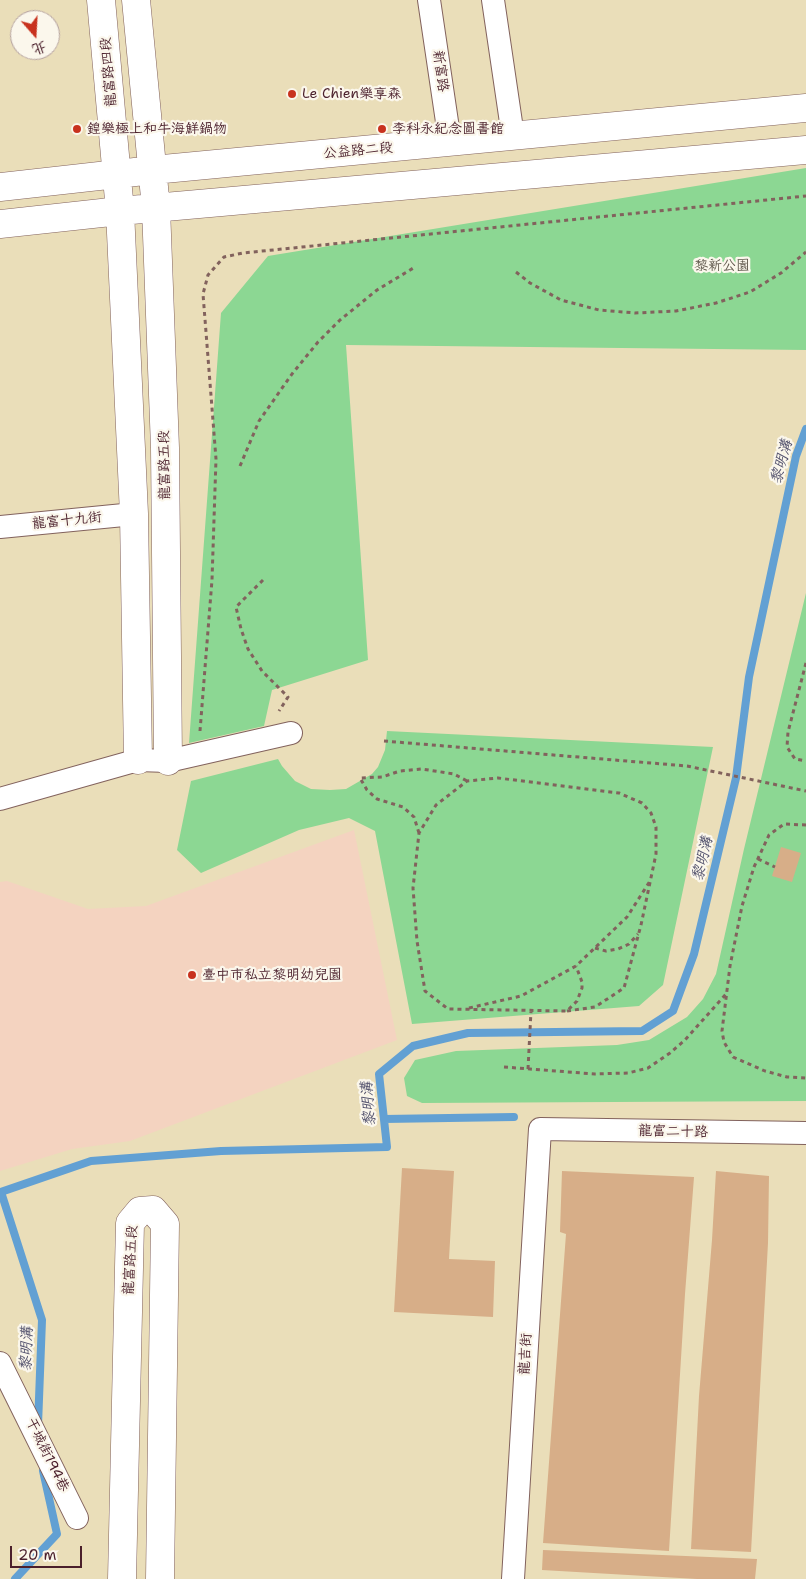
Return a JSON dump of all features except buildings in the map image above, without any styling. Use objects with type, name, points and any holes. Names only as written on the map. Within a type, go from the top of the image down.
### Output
[{"type":"street","name":"龍富路四段","points":[[101,0],[118,174]]},
{"type":"street","points":[[136,0],[153,170]]},
{"type":"street","name":"新富路","points":[[429,0],[450,142]]},
{"type":"street","points":[[493,0],[513,136]]},
{"type":"street","name":"公益路二段","points":[[0,187],[153,170],[806,108]]},
{"type":"street","points":[[0,224],[120,211],[806,150]]},
{"type":"street","name":"龍富路五段","points":[[153,170],[165,448],[168,761]]},
{"type":"street","points":[[118,174],[134,514],[138,760]]},
{"type":"street","name":"龍富十九街","points":[[0,528],[134,514]]},
{"type":"street","points":[[0,799],[138,760],[168,761],[291,733]]},
{"type":"street","name":"龍富二十路","points":[[540,1129],[806,1133]]},
{"type":"street","name":"龍吉街","points":[[513,1579],[540,1129]]},
{"type":"street","name":"龍富路五段","points":[[122,1579],[130,1223],[140,1211],[153,1210],[165,1224],[160,1579]]},
{"type":"street","name":"干城街194巷","points":[[0,1363],[8,1398],[77,1518]]},
{"type":"path","points":[[200,730],[212,580],[216,459],[203,294],[208,275],[224,256],[806,196]]},
{"type":"path","points":[[516,272],[530,283],[561,300],[600,310],[635,313],[676,311],[716,303],[750,292],[781,273],[806,252]]},
{"type":"path","points":[[240,466],[260,421],[292,374],[318,342],[340,320],[377,290],[415,267]]},
{"type":"path","points":[[263,580],[236,607],[248,649],[262,672],[288,697],[278,713]]},
{"type":"path","points":[[806,663],[788,732],[787,747],[795,759],[806,761]]},
{"type":"path","points":[[384,741],[687,766],[806,791]]},
{"type":"path","points":[[419,833],[436,805],[467,781],[498,778],[565,786],[620,794],[642,803],[651,813],[656,827],[656,854],[624,988],[595,1006],[567,1011],[448,1009],[426,991],[417,941],[413,888],[419,833],[414,817],[403,807],[377,799],[367,790],[360,778],[382,777],[400,771],[422,770],[454,774],[467,781]]},
{"type":"path","points":[[806,825],[784,824],[769,834],[758,859],[742,906],[726,994],[722,1031],[724,1042],[733,1057],[773,1073],[787,1077],[806,1078]]},
{"type":"path","points":[[758,859],[775,866]]},
{"type":"path","points":[[464,1009],[521,996],[576,966],[627,917],[651,879]]},
{"type":"path","points":[[595,948],[606,951],[618,949],[629,944],[638,934]]},
{"type":"path","points":[[567,1011],[577,1001],[582,988],[582,982],[576,966]]},
{"type":"path","points":[[504,1067],[595,1074],[628,1073],[648,1068],[685,1040],[726,994]]},
{"type":"path","points":[[528,1069],[531,1011]]},
{"type":"shaded area","name":"臺中市私立黎明幼兒園","points":[[354,830],[397,1040],[130,1141],[72,1149],[0,1171],[0,882],[7,881],[88,909],[146,906]]},
{"type":"green space","name":"黎新公園","points":[[806,168],[806,350],[346,345],[368,660],[272,690],[264,726],[189,743],[221,313],[268,256]]},
{"type":"green space","points":[[806,593],[806,1101],[422,1103],[407,1096],[404,1078],[415,1060],[456,1051],[617,1045],[649,1040],[687,1017],[703,999],[716,974]]},
{"type":"green space","points":[[387,731],[713,747],[663,985],[639,1006],[412,1024],[375,831],[349,818],[299,830],[201,873],[177,850],[191,781],[278,759],[295,781],[311,789],[346,789],[372,774],[378,767],[385,750]]},
{"type":"waterway","name":"黎明溝","points":[[38,1425],[42,1320],[1,1192],[91,1161],[221,1151],[387,1147],[379,1074],[413,1046],[468,1033],[642,1031],[673,1011],[694,954],[736,778],[749,677],[796,456],[806,429]]},
{"type":"waterway","points":[[384,1119],[514,1117]]},
{"type":"waterway","name":"黎明溝","points":[[15,1579],[57,1534],[43,1471]]},
{"type":"place","name":"Le Chien樂享森","points":[[292,94]]},
{"type":"place","name":"鍠樂極上和牛海鮮鍋物","points":[[77,129]]},
{"type":"place","name":"李科永紀念圖書館","points":[[382,129]]},
{"type":"place","name":"臺中市私立黎明幼兒園","points":[[192,975]]}]
